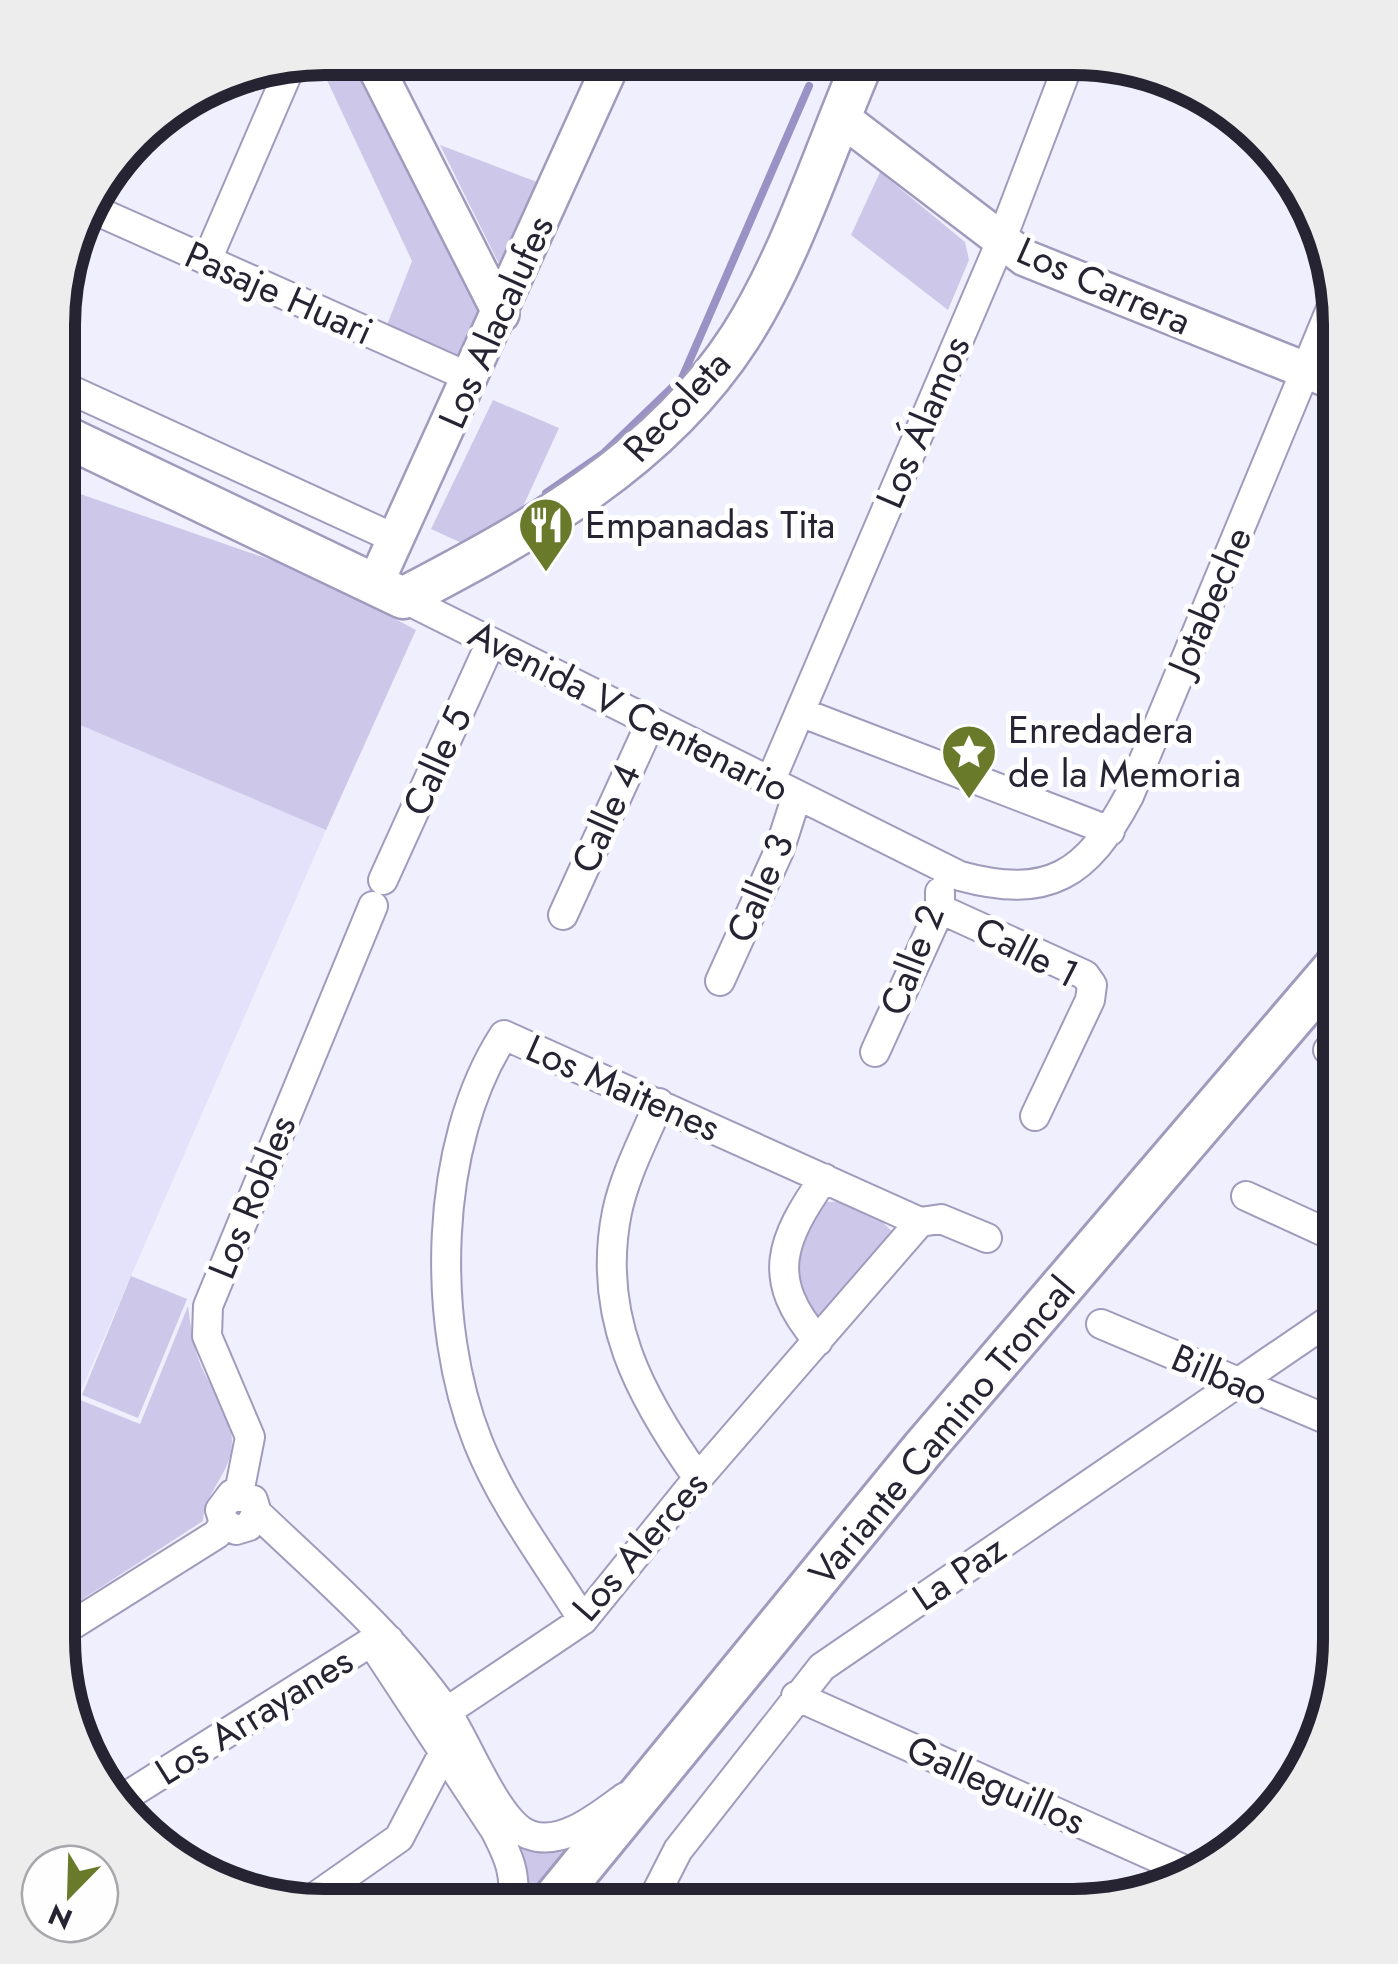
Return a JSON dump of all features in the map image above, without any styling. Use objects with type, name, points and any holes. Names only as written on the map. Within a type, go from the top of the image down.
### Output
[{"type":"main road","name":"Recoleta","points":[[389,591],[605,481],[662,434],[703,390],[742,334],[774,270],[857,75]]},
{"type":"main road","name":"Avenida V Centenario","points":[[75,441],[389,591]]},
{"type":"main road","name":"Avenida V Centenario","points":[[75,467],[320,557]]},
{"type":"main road","name":"Variante Camino Troncal","points":[[563,1889],[923,1450],[1323,982]]},
{"type":"street","name":"Los Álamos","points":[[770,782],[1000,240],[1064,75]]},
{"type":"street","points":[[380,76],[500,314]]},
{"type":"street","name":"Los Alacalufes","points":[[389,591],[396,539],[606,76]]},
{"type":"street","points":[[207,260],[285,79]]},
{"type":"street","name":"Los Carrera","points":[[839,116],[1024,258],[1323,377]]},
{"type":"street","name":"Pasaje Huari","points":[[101,214],[471,378]]},
{"type":"street","name":"Jotabeche","points":[[938,866],[996,885],[1029,887],[1065,876],[1093,854],[1110,831],[1129,796],[1323,329]]},
{"type":"street","points":[[75,392],[396,539]]},
{"type":"street","name":"Avenida V Centenario","points":[[389,591],[938,866]]},
{"type":"street","name":"Calle 5","points":[[378,893],[492,642]]},
{"type":"street","points":[[800,712],[1110,831]]},
{"type":"street","name":"Calle 4","points":[[563,915],[651,722]]},
{"type":"street","name":"Calle 3","points":[[720,981],[778,852],[797,795]]},
{"type":"street","name":"Calle 2","points":[[875,1052],[940,909],[938,866]]},
{"type":"street","name":"Los Robles","points":[[241,1514],[250,1437],[207,1336],[208,1306],[378,893]]},
{"type":"street","name":"Calle 1","points":[[940,909],[1085,974],[1092,985],[1090,1000],[1035,1116]]},
{"type":"street","name":"Los Maitenes","points":[[582,1620],[496,1482],[466,1403],[450,1336],[446,1278],[452,1194],[466,1122],[504,1036],[920,1222],[942,1219],[987,1238]]},
{"type":"street","points":[[659,1104],[617,1214],[615,1289],[627,1358],[643,1397],[698,1478]]},
{"type":"street","points":[[818,1341],[789,1302],[783,1260],[786,1239],[824,1178]]},
{"type":"street","points":[[1246,1196],[1322,1231]]},
{"type":"street","name":"Los Alerces","points":[[446,1712],[582,1620],[698,1478],[920,1222]]},
{"type":"street","name":"Bilbao","points":[[1101,1324],[1322,1418]]},
{"type":"street","name":"La Paz","points":[[658,1889],[678,1850],[822,1667],[1322,1325]]},
{"type":"street","points":[[75,1623],[217,1534],[241,1514],[331,1580],[380,1641],[446,1712],[503,1827],[515,1889]]},
{"type":"street","points":[[380,1641],[445,1750],[503,1827],[554,1838],[580,1827],[660,1771]]},
{"type":"street","name":"Los Arrayanes","points":[[130,1794],[380,1641]]},
{"type":"street","name":"Galleguillos","points":[[796,1696],[1176,1866]]},
{"type":"street","points":[[326,1889],[399,1838],[445,1750],[446,1712]]},
{"type":"shaded area","points":[[325,76],[358,76],[470,289],[479,314],[457,356],[387,325],[412,261]]},
{"type":"shaded area","points":[[440,145],[537,182],[501,268]]},
{"type":"shaded area","points":[[880,172],[965,242],[969,260],[948,310],[851,235]]},
{"type":"shaded area","points":[[493,400],[559,428],[521,511],[466,545],[431,529]]},
{"type":"shaded area","points":[[75,492],[306,572],[416,630],[326,830],[75,723]]},
{"type":"shaded area","points":[[75,723],[326,830],[75,1404]]},
{"type":"shaded area","points":[[851,1201],[872,1212],[898,1237],[825,1321],[816,1317],[803,1287],[799,1243],[807,1225],[827,1202]]},
{"type":"shaded area","points":[[131,1276],[187,1299],[138,1418],[82,1395]]},
{"type":"shaded area","points":[[188,1306],[199,1360],[231,1432],[228,1463],[208,1500],[203,1521],[75,1604],[75,1412],[80,1400],[140,1424]]},
{"type":"shaded area","points":[[506,1833],[580,1837],[537,1889],[528,1889],[523,1864]]},
{"type":"waterway","points":[[546,493],[604,453],[682,378],[809,86]]},
{"type":"place","name":"Empanadas Tita","points":[[546,574]]},
{"type":"place","name":"Enredadera de la Memoria","points":[[969,801]]}]
